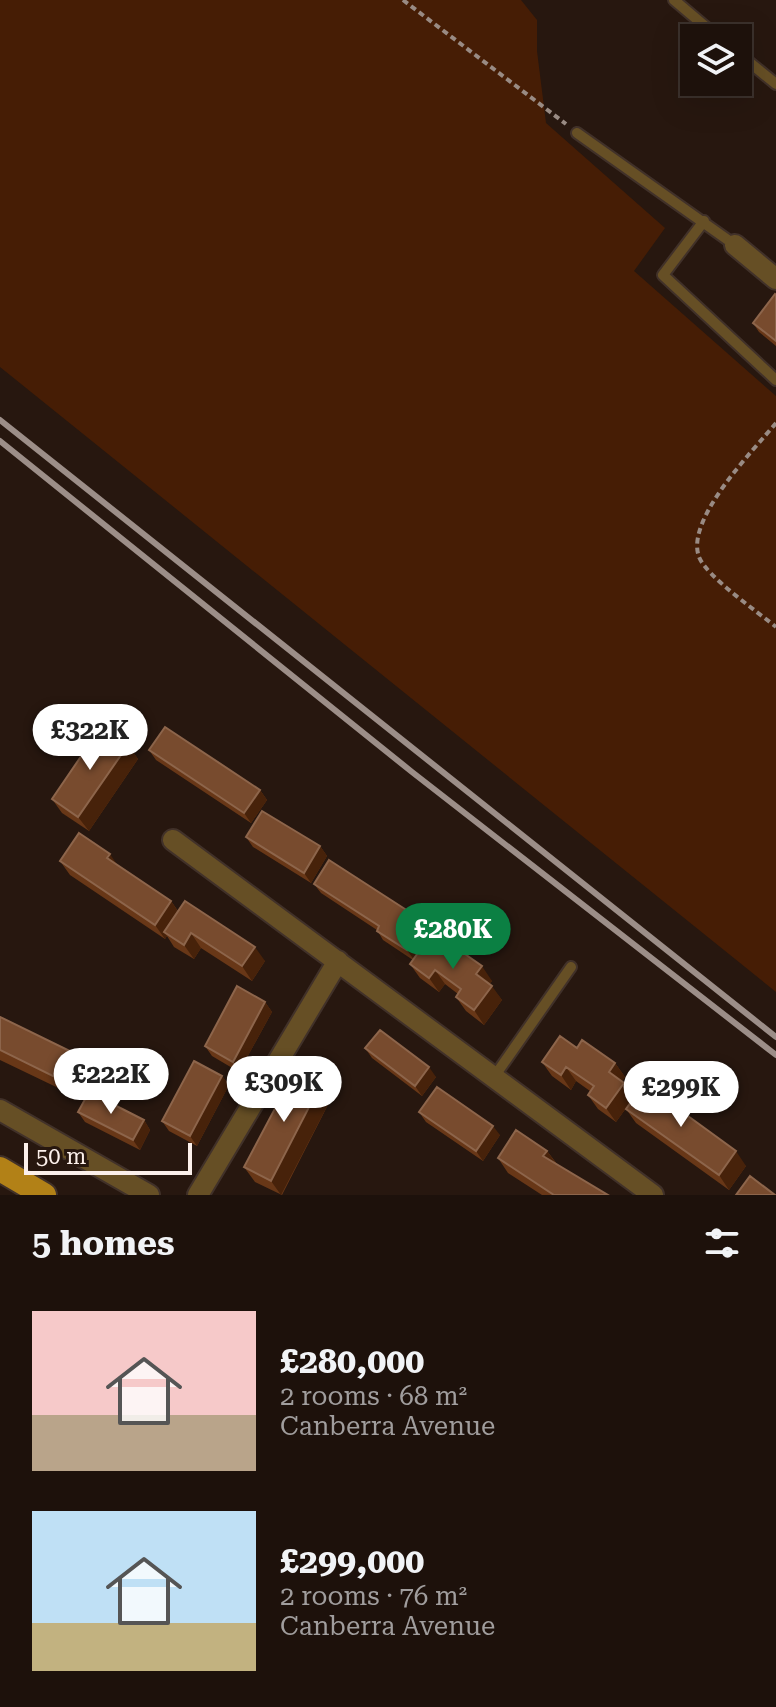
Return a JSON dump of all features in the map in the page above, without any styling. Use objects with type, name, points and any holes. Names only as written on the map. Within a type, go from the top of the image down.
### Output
[{"type":"main road","points":[[0,1169],[44,1195]]},
{"type":"street","points":[[735,245],[776,279]]},
{"type":"street","points":[[173,840],[653,1195]]},
{"type":"street","points":[[198,1195],[338,961]]},
{"type":"street","points":[[0,1110],[149,1195]]},
{"type":"lane","points":[[674,0],[702,24]]},
{"type":"lane","points":[[752,64],[776,84]]},
{"type":"lane","points":[[577,133],[735,245]]},
{"type":"lane","points":[[704,221],[663,275],[776,380]]},
{"type":"lane","points":[[494,1077],[571,967]]},
{"type":"path","points":[[403,0],[577,133]]},
{"type":"path","points":[[776,423],[708,507],[699,531],[699,557],[718,580],[776,627]]},
{"type":"shaded area","points":[[0,0],[521,0],[537,20],[537,51],[546,123],[665,228],[634,271],[776,396],[776,992],[0,367]]},
{"type":"building","points":[[776,295],[776,341],[753,323]]},
{"type":"building","points":[[101,727],[128,745],[78,817],[52,799]]},
{"type":"building","points":[[165,727],[260,790],[244,813],[149,750]]},
{"type":"building","points":[[262,811],[320,846],[304,873],[246,837]]},
{"type":"building","points":[[79,833],[110,854],[107,858],[171,901],[155,925],[60,861]]},
{"type":"building","points":[[329,860],[425,922],[407,950],[377,931],[379,926],[314,884]]},
{"type":"building","points":[[185,901],[255,947],[242,966],[191,933],[184,945],[164,932]]},
{"type":"building","points":[[428,939],[444,950],[449,943],[482,966],[476,974],[492,986],[474,1010],[456,997],[461,989],[435,970],[429,978],[410,964]]},
{"type":"building","points":[[237,986],[265,1002],[233,1062],[205,1046]]},
{"type":"building","points":[[0,1017],[80,1056],[67,1083],[0,1050]]},
{"type":"building","points":[[380,1030],[429,1067],[415,1086],[365,1048]]},
{"type":"building","points":[[560,1036],[577,1048],[582,1040],[615,1063],[609,1072],[624,1083],[606,1108],[588,1095],[594,1086],[566,1067],[561,1075],[542,1062]]},
{"type":"building","points":[[194,1061],[222,1076],[190,1136],[162,1121]]},
{"type":"building","points":[[297,1067],[323,1080],[271,1181],[244,1167]]},
{"type":"building","points":[[644,1084],[736,1151],[719,1175],[626,1109]]},
{"type":"building","points":[[437,1087],[493,1126],[476,1151],[419,1112]]},
{"type":"building","points":[[89,1092],[144,1120],[133,1140],[78,1112]]},
{"type":"building","points":[[516,1130],[547,1151],[543,1156],[608,1195],[554,1195],[498,1158]]},
{"type":"building","points":[[750,1176],[775,1195],[736,1195]]},
{"type":"railway","points":[[0,420],[776,1037]]},
{"type":"railway","points":[[0,441],[412,772],[776,1055]]}]
